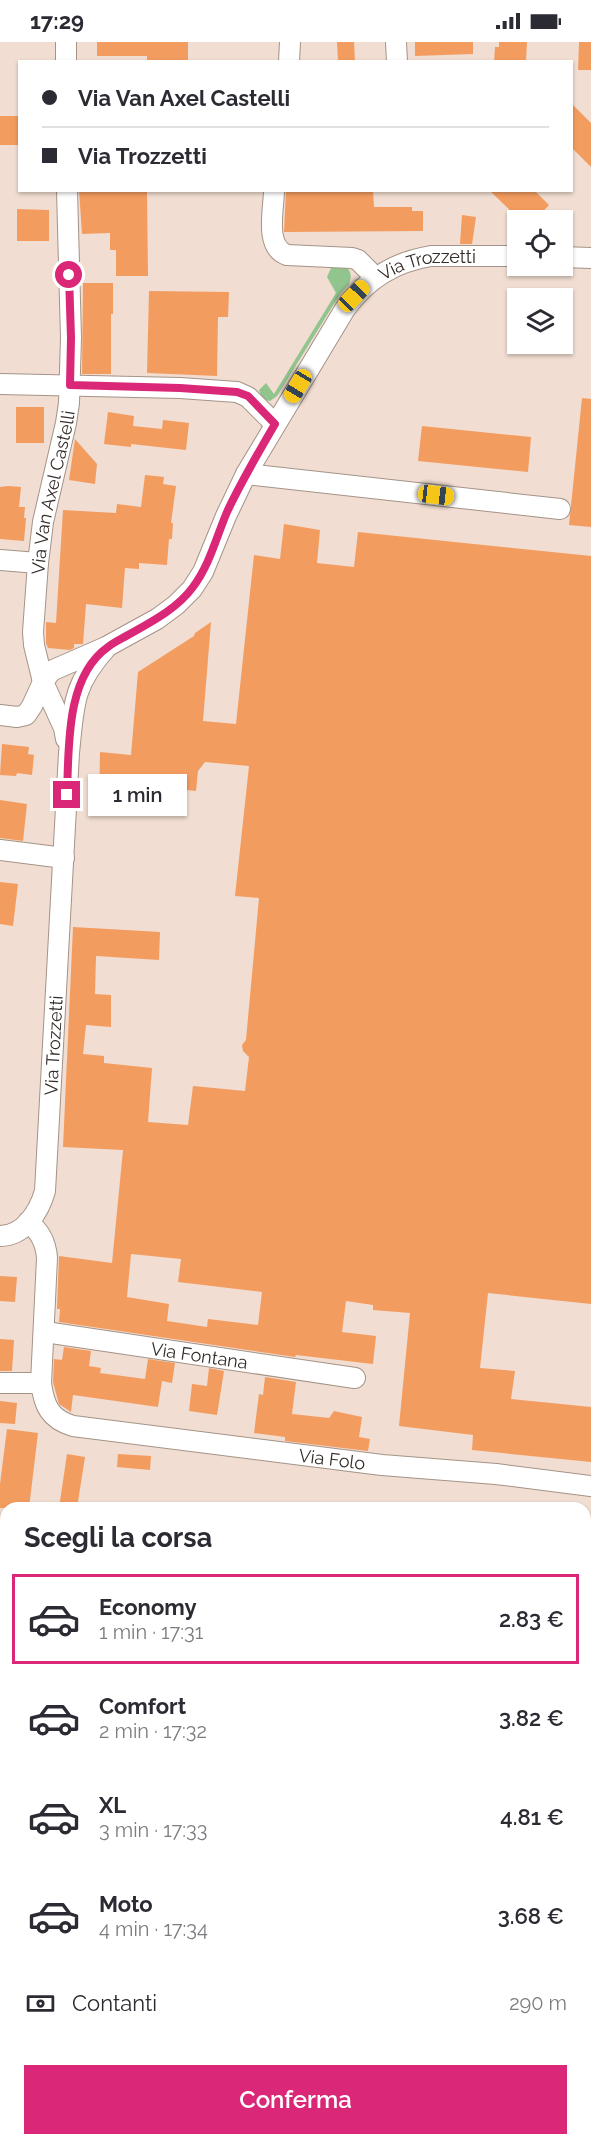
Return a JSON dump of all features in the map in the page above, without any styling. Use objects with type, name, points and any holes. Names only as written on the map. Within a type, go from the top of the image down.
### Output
[{"type":"street","points":[[66,42],[66,60]]},
{"type":"street","points":[[288,60],[290,42]]},
{"type":"street","points":[[396,42],[397,60]]},
{"type":"street","name":"Via Van Axel Castelli","points":[[67,192],[70,385],[66,423],[47,501],[38,563],[33,632],[43,682],[64,728],[69,753]]},
{"type":"street","points":[[274,192],[272,236],[278,250],[286,255],[352,258],[358,260],[375,277]]},
{"type":"street","name":"Via Trozzetti","points":[[43,682],[51,671],[106,647],[157,619],[192,589],[203,572],[246,474],[354,296],[375,277],[401,263],[431,256],[507,256]]},
{"type":"street","points":[[573,257],[591,258]]},
{"type":"street","points":[[0,384],[180,388],[237,392],[248,396],[275,424]]},
{"type":"street","points":[[246,474],[560,509]]},
{"type":"street","points":[[0,560],[38,563]]},
{"type":"street","name":"Via Trozzetti","points":[[28,1222],[39,1207],[45,1191],[69,753],[74,703],[80,684],[90,666],[106,647]]},
{"type":"street","points":[[0,715],[17,717],[26,715],[43,682]]},
{"type":"street","points":[[0,850],[64,858]]},
{"type":"street","points":[[0,1236],[17,1232],[28,1222],[39,1234],[46,1248],[45,1332],[41,1383],[0,1383]]},
{"type":"street","name":"Via Fontana","points":[[45,1332],[355,1378]]},
{"type":"street","name":"Via Folo","points":[[41,1383],[46,1408],[62,1423],[73,1426],[382,1465],[496,1474],[591,1486]]},
{"type":"green space","points":[[336,265],[348,269],[351,277],[349,284],[340,294],[277,396],[270,401],[262,399],[259,390],[266,383],[274,394],[336,293],[327,277],[331,268]]},
{"type":"building","points":[[97,42],[188,42],[188,60],[147,60],[147,56],[97,56]]},
{"type":"building","points":[[337,42],[354,42],[355,60],[338,60]]},
{"type":"building","points":[[415,42],[473,42],[473,54],[415,56]]},
{"type":"building","points":[[499,42],[527,42],[526,60],[494,60],[495,47],[499,47]]},
{"type":"building","points":[[579,42],[591,42],[591,70],[578,70]]},
{"type":"building","points":[[573,105],[591,123],[591,167],[573,149]]},
{"type":"building","points":[[0,116],[18,116],[18,145],[0,145]]},
{"type":"building","points":[[79,192],[147,192],[148,276],[116,276],[116,250],[110,250],[110,233],[82,234]]},
{"type":"building","points":[[286,192],[373,192],[374,207],[412,207],[412,211],[423,211],[423,231],[284,232]]},
{"type":"building","points":[[491,192],[536,192],[549,205],[544,210],[510,210]]},
{"type":"building","points":[[17,209],[49,210],[49,241],[17,241]]},
{"type":"building","points":[[462,215],[476,217],[472,244],[460,244]]},
{"type":"building","points":[[83,283],[113,283],[111,374],[82,374]]},
{"type":"building","points":[[149,291],[229,292],[228,317],[218,317],[217,376],[147,373]]},
{"type":"building","points":[[582,398],[591,399],[591,527],[569,525]]},
{"type":"building","points":[[16,407],[44,407],[44,443],[16,443]]},
{"type":"building","points":[[108,412],[134,416],[133,426],[162,429],[163,420],[189,423],[186,450],[131,444],[131,447],[104,444]]},
{"type":"building","points":[[422,426],[531,437],[528,472],[418,461]]},
{"type":"building","points":[[75,439],[97,464],[95,484],[69,480]]},
{"type":"building","points":[[145,475],[164,477],[163,484],[176,486],[171,523],[173,523],[172,539],[169,539],[167,565],[139,563],[139,569],[125,568],[122,608],[86,604],[83,644],[74,644],[74,648],[70,650],[48,648],[46,622],[56,623],[63,510],[116,513],[117,504],[141,507]]},
{"type":"building","points":[[0,487],[21,487],[19,507],[25,507],[24,518],[26,518],[24,541],[0,539]]},
{"type":"building","points":[[284,524],[320,530],[317,563],[354,567],[358,532],[591,556],[591,1304],[488,1293],[480,1368],[515,1371],[511,1399],[591,1407],[591,1462],[472,1450],[473,1435],[399,1426],[410,1313],[373,1310],[373,1305],[346,1301],[342,1332],[376,1336],[373,1364],[296,1355],[295,1357],[59,1322],[60,1309],[57,1309],[59,1256],[112,1263],[123,1150],[63,1147],[73,927],[160,932],[159,960],[96,956],[95,994],[111,995],[111,1027],[86,1025],[83,1054],[104,1056],[104,1063],[152,1068],[148,1122],[188,1125],[193,1086],[245,1091],[249,1057],[243,1051],[242,1045],[246,1040],[259,898],[235,896],[249,766],[205,762],[198,771],[196,791],[152,786],[149,814],[99,808],[100,752],[131,755],[138,672],[194,636],[211,622],[203,721],[236,724],[254,555],[280,559]],"holes":[[[131,1254],[181,1259],[178,1282],[262,1292],[258,1325],[208,1319],[207,1327],[167,1321],[169,1304],[127,1297]]]},
{"type":"building","points":[[2,744],[29,747],[28,754],[34,755],[32,775],[17,773],[16,776],[0,775]]},
{"type":"building","points":[[0,800],[27,804],[23,841],[0,838]]},
{"type":"building","points":[[0,882],[18,884],[13,926],[0,924]]},
{"type":"building","points":[[0,1276],[17,1277],[15,1302],[0,1301]]},
{"type":"building","points":[[0,1339],[14,1340],[12,1371],[0,1371]]},
{"type":"building","points":[[64,1347],[91,1351],[89,1366],[101,1368],[100,1373],[145,1379],[148,1359],[175,1363],[172,1383],[162,1381],[158,1407],[73,1395],[71,1412],[59,1404],[53,1382],[54,1359],[62,1360]]},
{"type":"building","points":[[209,1368],[224,1371],[217,1415],[189,1411],[192,1384],[207,1386]]},
{"type":"building","points":[[265,1377],[296,1382],[292,1414],[329,1418],[334,1411],[362,1417],[359,1437],[370,1439],[368,1451],[285,1441],[285,1437],[254,1433],[259,1394],[263,1395]]},
{"type":"building","points":[[0,1401],[17,1403],[15,1424],[0,1423]]},
{"type":"building","points":[[7,1429],[38,1433],[30,1502],[0,1502]]},
{"type":"building","points":[[67,1454],[85,1457],[78,1502],[60,1502]]},
{"type":"building","points":[[118,1454],[151,1456],[150,1470],[117,1467]]},
{"type":"route","points":[[67,795],[74,703],[80,684],[90,666],[106,647],[157,619],[192,589],[203,572],[246,474],[275,424],[248,396],[237,392],[70,385],[69,275]]}]
